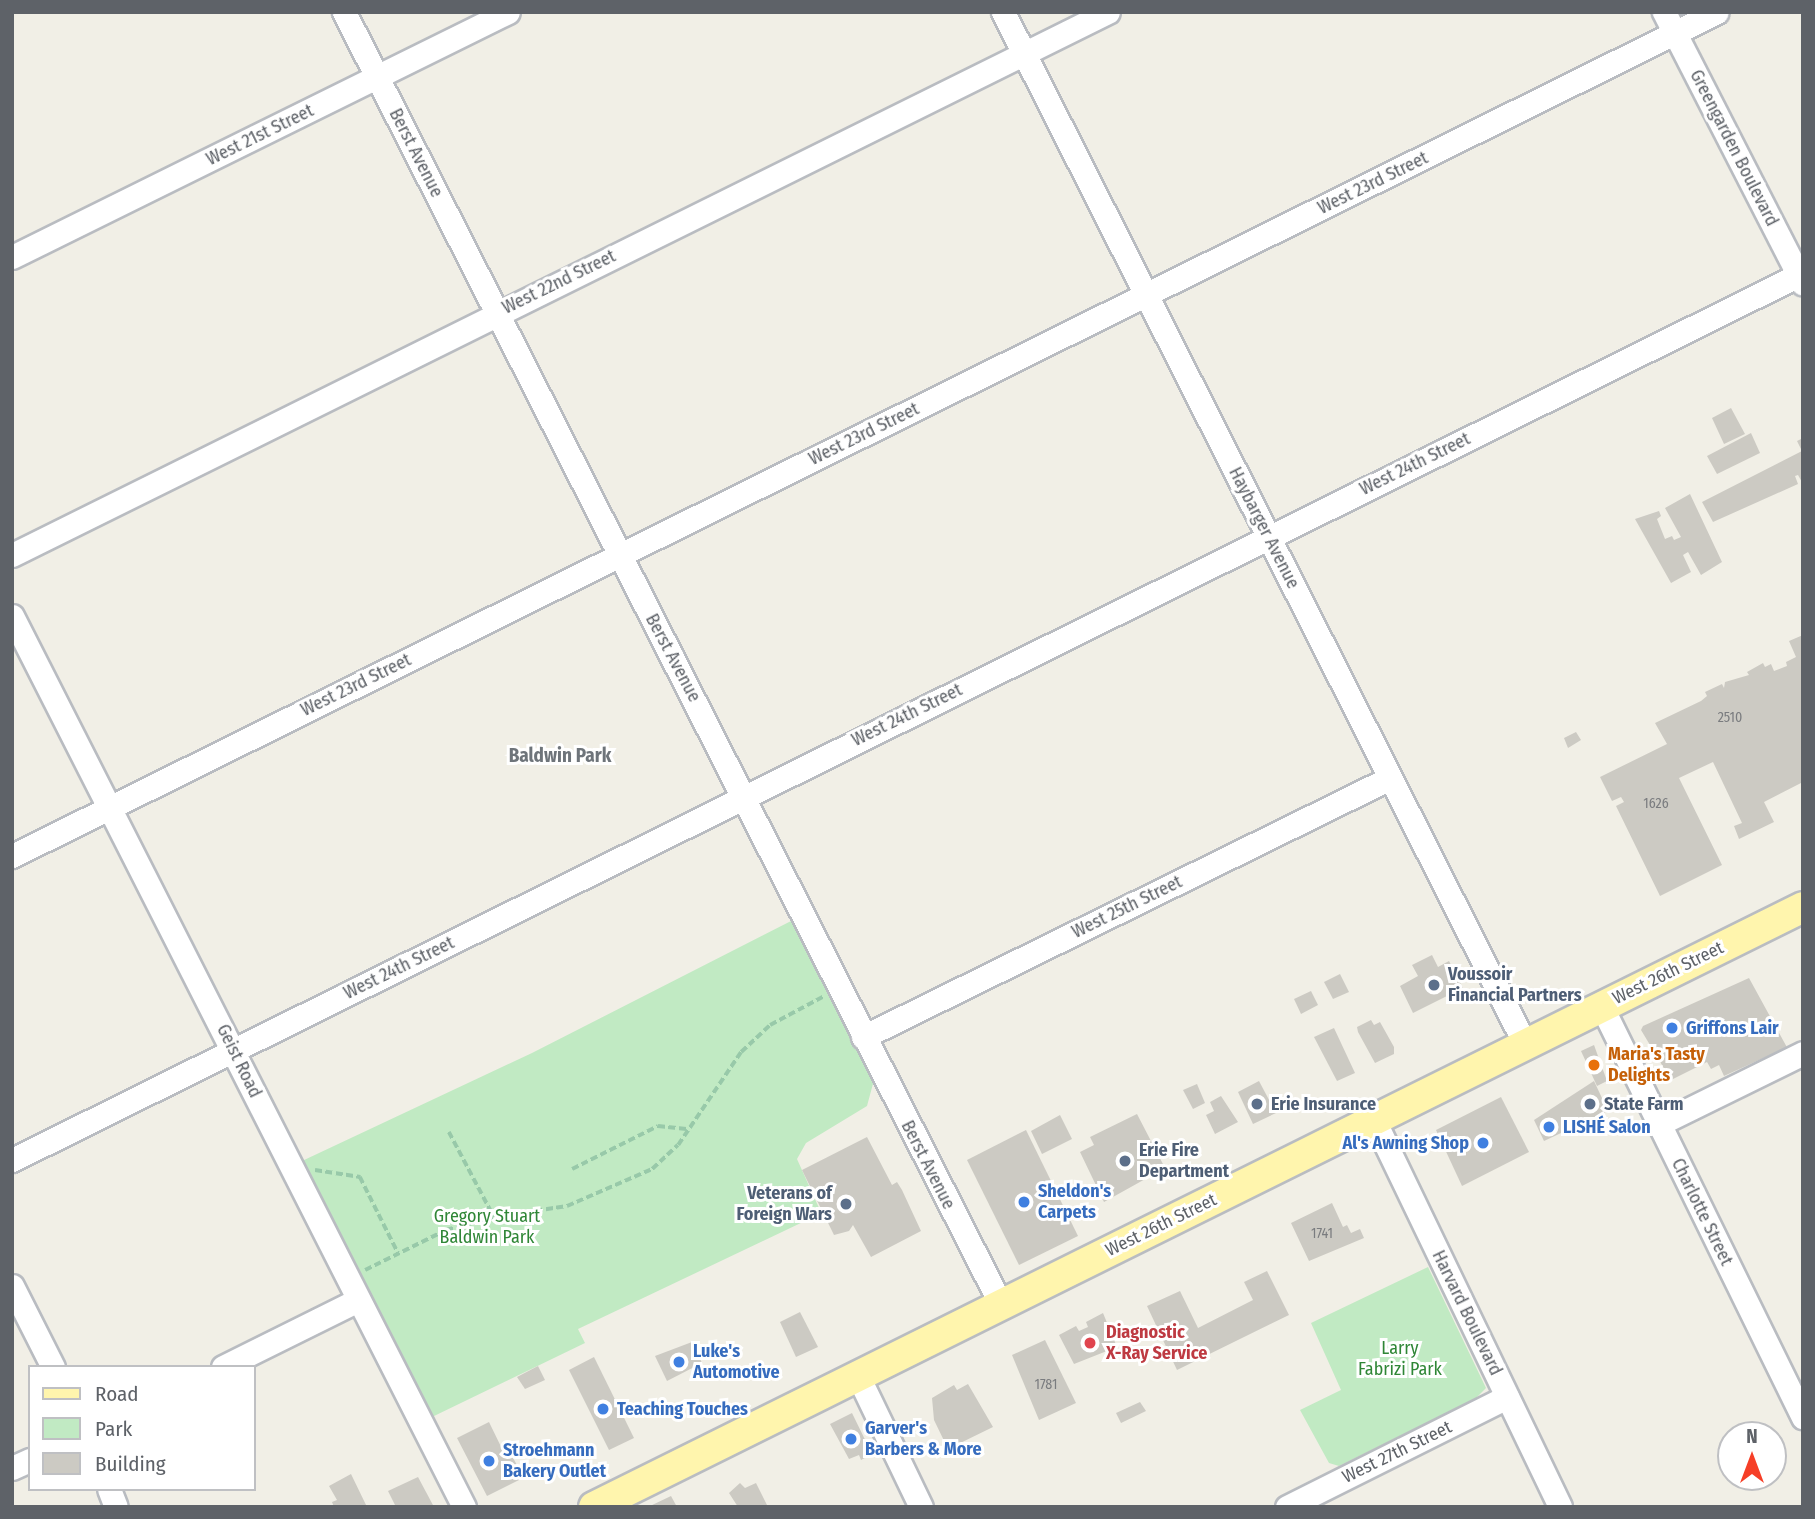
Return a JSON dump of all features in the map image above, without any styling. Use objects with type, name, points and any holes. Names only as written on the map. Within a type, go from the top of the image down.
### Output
[{"type":"main road","name":"West 26th Street","points":[[594,1507],[1803,907]]},
{"type":"street","name":"Berst Avenue","points":[[344,12],[620,555],[745,794],[863,1037],[1000,1305]]},
{"type":"street","name":"West 21st Street","points":[[12,257],[508,12]]},
{"type":"street","name":"Haybarger Avenue","points":[[1003,12],[1525,1044]]},
{"type":"street","name":"West 22nd Street","points":[[12,555],[497,312],[1108,12]]},
{"type":"street","name":"Greengarden Boulevard","points":[[1664,12],[1801,277]]},
{"type":"street","name":"West 23rd Street","points":[[12,856],[1717,12]]},
{"type":"street","name":"West 24th Street","points":[[12,1160],[745,794],[1801,277]]},
{"type":"street","name":"Geist Road","points":[[12,616],[464,1507]]},
{"type":"street","name":"West 25th Street","points":[[863,1037],[1391,778]]},
{"type":"street","name":"Charlotte Street","points":[[1602,1007],[1803,1417]]},
{"type":"street","points":[[1660,1124],[1803,1053]]},
{"type":"street","name":"Harvard Boulevard","points":[[1374,1120],[1560,1507]]},
{"type":"street","points":[[12,1286],[52,1365]]},
{"type":"street","points":[[227,1365],[358,1300]]},
{"type":"street","points":[[858,1376],[921,1507]]},
{"type":"street","name":"West 27th Street","points":[[1287,1507],[1507,1397]]},
{"type":"street","points":[[12,1468],[28,1461]]},
{"type":"street","points":[[110,1491],[117,1507]]},
{"type":"path","points":[[348,1279],[446,1230],[494,1217],[567,1206],[633,1178],[665,1158],[689,1129],[741,1052],[763,1031],[792,1011],[840,989]]},
{"type":"path","points":[[572,1169],[658,1126],[689,1129]]},
{"type":"path","points":[[449,1132],[494,1217]]},
{"type":"path","points":[[290,1166],[360,1177],[398,1253]]},
{"type":"green space","name":"Gregory Stuart Baldwin Park","points":[[795,919],[874,1080],[867,1106],[806,1143],[797,1159],[819,1208],[803,1215],[805,1221],[578,1329],[585,1343],[432,1417],[302,1161],[532,1053]]},
{"type":"green space","name":"Larry Fabrizi Park","points":[[1428,1267],[1486,1388],[1475,1399],[1339,1466],[1329,1463],[1300,1410],[1341,1390],[1311,1323]]},
{"type":"building","points":[[1731,408],[1745,434],[1724,444],[1712,418]]},
{"type":"building","points":[[1751,433],[1760,453],[1717,474],[1707,456]]},
{"type":"building","points":[[1803,438],[1803,484],[1798,475],[1795,476],[1798,484],[1713,522],[1702,502],[1802,451],[1797,441]]},
{"type":"building","points":[[1690,494],[1722,562],[1701,575],[1688,552],[1683,555],[1691,572],[1671,583],[1635,519],[1659,511],[1661,516],[1657,519],[1665,539],[1672,536],[1674,540],[1681,537],[1665,508]]},
{"type":"building","points":[[1803,635],[1801,783],[1764,802],[1774,822],[1739,839],[1734,826],[1742,823],[1713,762],[1679,778],[1722,865],[1660,896],[1616,806],[1624,802],[1621,797],[1612,801],[1600,777],[1667,744],[1655,723],[1701,701],[1707,696],[1705,692],[1722,684],[1724,688],[1725,682],[1749,675],[1747,672],[1763,663],[1765,667],[1771,664],[1774,671],[1787,666],[1786,662],[1796,657],[1789,641]]},
{"type":"building","points":[[1576,732],[1581,740],[1568,748],[1564,738]]},
{"type":"building","points":[[1432,955],[1438,967],[1449,961],[1463,988],[1413,1013],[1400,986],[1418,976],[1412,965]]},
{"type":"building","points":[[1340,974],[1349,992],[1333,999],[1324,982]]},
{"type":"building","points":[[1749,978],[1789,1051],[1772,1059],[1770,1055],[1724,1076],[1719,1065],[1711,1069],[1707,1062],[1671,1080],[1641,1030],[1643,1026]]},
{"type":"building","points":[[1311,991],[1318,1005],[1301,1014],[1294,999]]},
{"type":"building","points":[[1371,1020],[1374,1025],[1380,1022],[1394,1047],[1394,1054],[1375,1063],[1357,1027]]},
{"type":"building","points":[[1334,1028],[1355,1073],[1337,1081],[1314,1037]]},
{"type":"building","points":[[1594,1045],[1607,1081],[1597,1086],[1581,1051]]},
{"type":"building","points":[[1259,1081],[1276,1113],[1253,1124],[1238,1092]]},
{"type":"building","points":[[1594,1081],[1608,1111],[1544,1141],[1534,1120]]},
{"type":"building","points":[[1197,1084],[1205,1103],[1193,1109],[1183,1090]]},
{"type":"building","points":[[1221,1096],[1238,1122],[1215,1134],[1206,1115],[1214,1111],[1210,1102]]},
{"type":"building","points":[[1501,1097],[1529,1152],[1462,1186],[1436,1130]]},
{"type":"building","points":[[1137,1114],[1165,1168],[1104,1202],[1080,1152],[1094,1145],[1090,1137]]},
{"type":"building","points":[[1060,1115],[1072,1139],[1042,1154],[1031,1131]]},
{"type":"building","points":[[1026,1130],[1078,1236],[1019,1265],[967,1160]]},
{"type":"building","points":[[867,1137],[892,1185],[897,1182],[902,1190],[921,1231],[871,1257],[853,1225],[849,1231],[834,1235],[802,1170]]},
{"type":"building","points":[[1332,1203],[1343,1227],[1347,1225],[1351,1233],[1360,1229],[1364,1238],[1309,1261],[1291,1223]]},
{"type":"building","points":[[1267,1271],[1289,1315],[1177,1370],[1147,1306],[1180,1291],[1198,1328],[1253,1300],[1244,1282]]},
{"type":"building","points":[[800,1312],[818,1347],[796,1357],[780,1322]]},
{"type":"building","points":[[1103,1313],[1117,1347],[1074,1364],[1059,1335],[1076,1326],[1079,1331],[1088,1327],[1086,1322]]},
{"type":"building","points":[[1045,1340],[1076,1403],[1039,1420],[1012,1355]]},
{"type":"building","points":[[692,1342],[702,1363],[667,1381],[655,1356]]},
{"type":"building","points":[[594,1357],[634,1438],[609,1450],[569,1370]]},
{"type":"building","points":[[538,1366],[545,1380],[525,1389],[517,1377]]},
{"type":"building","points":[[968,1384],[993,1427],[948,1449],[934,1420],[932,1398],[954,1385],[957,1390]]},
{"type":"building","points":[[1140,1402],[1146,1411],[1121,1423],[1116,1413]]},
{"type":"building","points":[[852,1413],[872,1454],[861,1460],[859,1455],[849,1459],[830,1424]]},
{"type":"building","points":[[489,1422],[507,1459],[512,1456],[518,1467],[514,1470],[519,1480],[487,1496],[457,1438]]},
{"type":"building","points":[[351,1474],[367,1507],[334,1507],[332,1502],[337,1500],[329,1486]]},
{"type":"building","points":[[418,1477],[434,1507],[396,1507],[388,1491]]},
{"type":"building","points":[[740,1483],[745,1488],[756,1483],[768,1507],[738,1507],[729,1493]]},
{"type":"building","points":[[671,1496],[677,1507],[648,1507]]},
{"type":"place","name":"Voussoir Financial Partners","points":[[1434,985]]},
{"type":"place","name":"Griffons Lair","points":[[1672,1028]]},
{"type":"place","name":"Maria's Tasty Delights","points":[[1594,1065]]},
{"type":"place","name":"Erie Insurance","points":[[1257,1104]]},
{"type":"place","name":"State Farm","points":[[1590,1104]]},
{"type":"place","name":"LISHÉ Salon","points":[[1549,1127]]},
{"type":"place","name":"Al's Awning Shop","points":[[1483,1143]]},
{"type":"place","name":"Erie Fire Department","points":[[1125,1161]]},
{"type":"place","name":"Sheldon's Carpets","points":[[1024,1202]]},
{"type":"place","name":"Veterans of Foreign Wars","points":[[846,1204]]},
{"type":"place","name":"Diagnostic X-Ray Service","points":[[1090,1343]]},
{"type":"place","name":"Luke's Automotive","points":[[679,1362]]},
{"type":"place","name":"Teaching Touches","points":[[603,1409]]},
{"type":"place","name":"Garver's Barbers & More","points":[[851,1439]]},
{"type":"place","name":"Stroehmann Bakery Outlet","points":[[489,1461]]},
{"type":"district","name":"Baldwin Park","points":[[560,756]]}]
